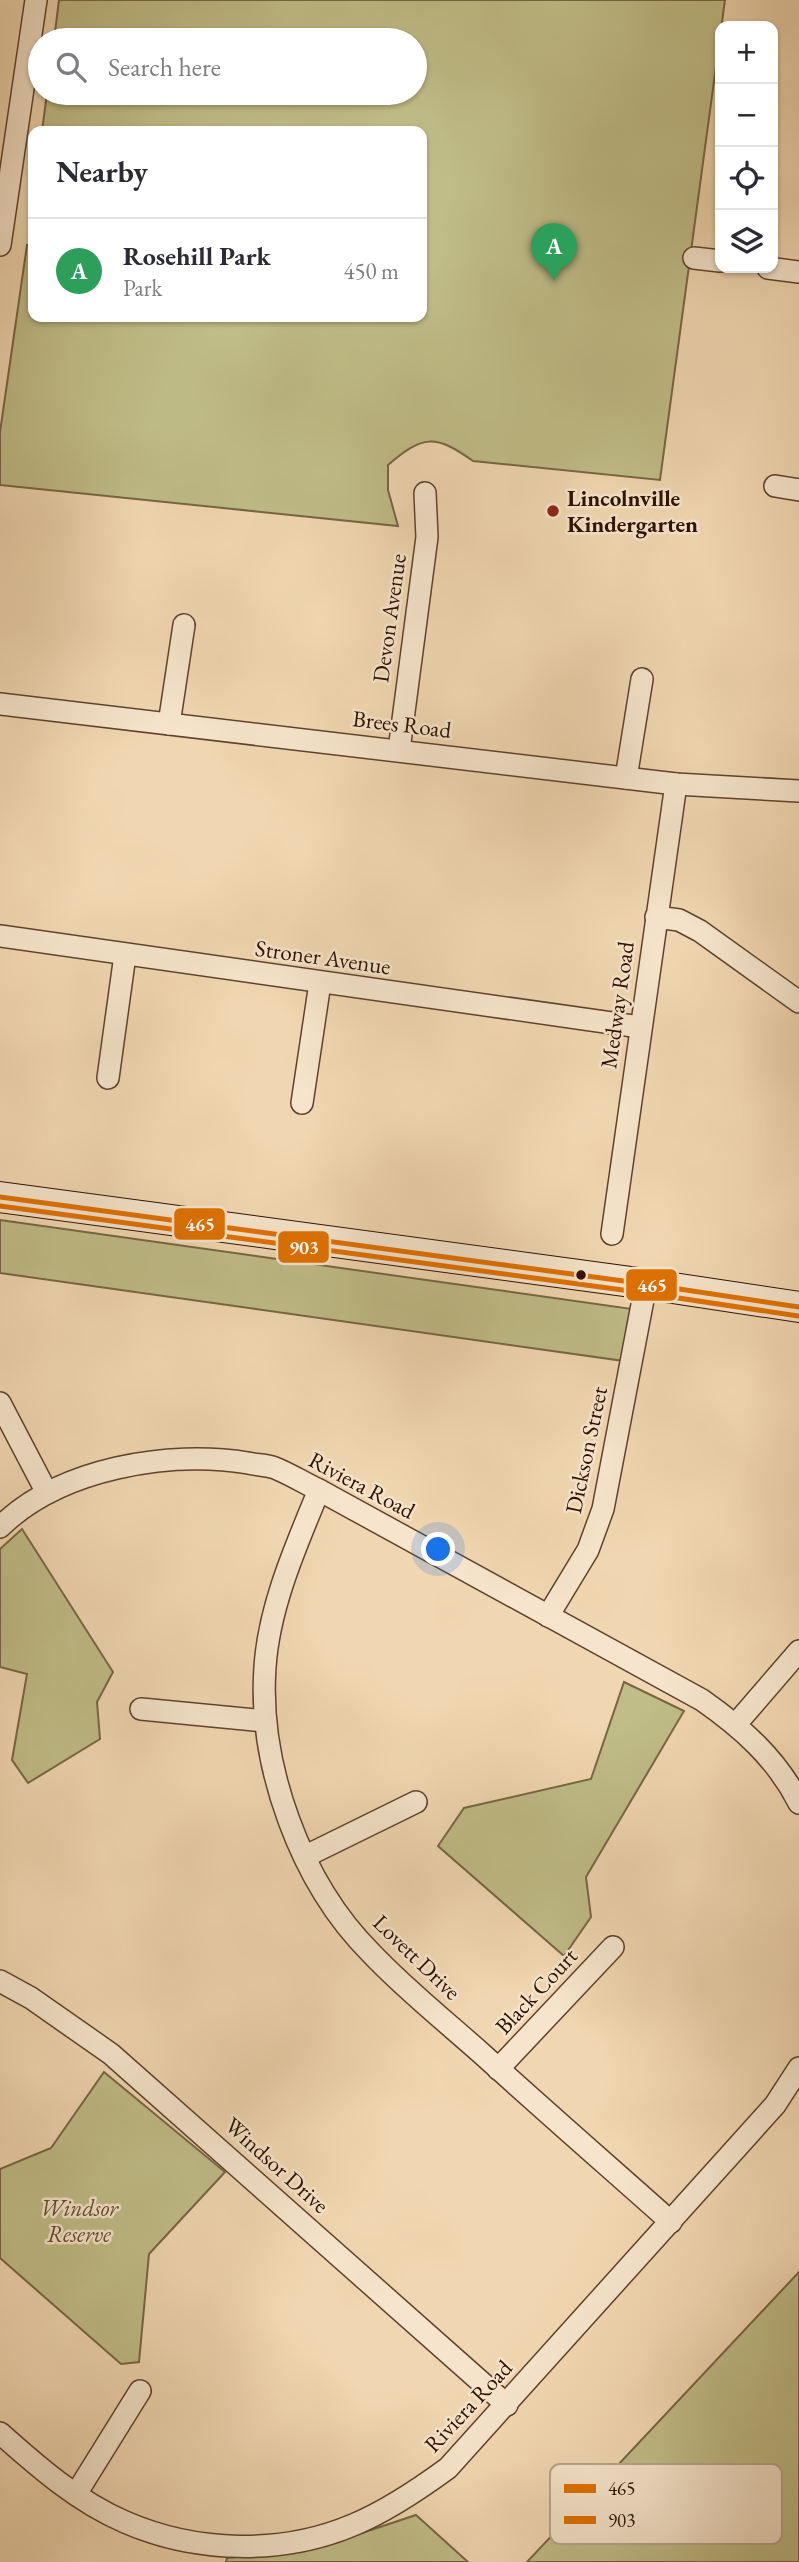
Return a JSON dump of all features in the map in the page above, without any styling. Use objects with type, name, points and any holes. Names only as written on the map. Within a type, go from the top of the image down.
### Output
[{"type":"main road","points":[[0,1197],[799,1307]]},
{"type":"street","points":[[32,28],[36,0]]},
{"type":"street","points":[[1,232],[28,53]]},
{"type":"street","points":[[694,258],[715,260]]},
{"type":"street","points":[[778,269],[799,272]]},
{"type":"street","points":[[775,486],[799,490]]},
{"type":"street","name":"Devon Avenue","points":[[399,750],[427,537],[425,493]]},
{"type":"street","points":[[169,724],[184,625]]},
{"type":"street","points":[[626,778],[642,679]]},
{"type":"street","name":"Brees Road","points":[[0,704],[676,784],[799,791]]},
{"type":"street","name":"Medway Road","points":[[612,1234],[676,784]]},
{"type":"street","points":[[656,917],[679,920],[700,931],[799,1002]]},
{"type":"street","name":"Stroner Avenue","points":[[0,936],[640,1027]]},
{"type":"street","points":[[108,1078],[125,955]]},
{"type":"street","points":[[302,1102],[320,983]]},
{"type":"street","name":"Dickson Street","points":[[548,1616],[588,1550],[603,1509],[646,1284]]},
{"type":"street","points":[[0,1404],[47,1493]]},
{"type":"street","name":"Riviera Road","points":[[0,1527],[47,1493],[100,1472],[155,1461],[217,1458],[274,1468],[319,1490],[702,1700],[736,1724],[768,1756],[799,1803]]},
{"type":"street","name":"Lovett Drive","points":[[319,1490],[291,1560],[276,1609],[265,1666],[265,1721],[276,1776],[288,1818],[318,1884],[370,1952],[671,2222]]},
{"type":"street","points":[[736,1724],[799,1651]]},
{"type":"street","points":[[141,1709],[265,1721]]},
{"type":"street","points":[[306,1856],[416,1802]]},
{"type":"street","name":"Black Court","points":[[498,2069],[612,1947]]},
{"type":"street","name":"Windsor Drive","points":[[0,1982],[31,1998],[111,2054],[507,2405]]},
{"type":"street","name":"Riviera Road","points":[[0,2433],[33,2463],[76,2494],[125,2522],[217,2554],[300,2542],[353,2526],[404,2500],[448,2469],[775,2105],[799,2068]]},
{"type":"street","points":[[76,2494],[140,2391]]},
{"type":"green space","points":[[59,0],[725,0],[722,21],[715,21],[715,74],[660,480],[473,461],[439,442],[420,443],[388,465],[388,490],[398,526],[0,485],[0,432],[27,245],[28,322],[427,322],[427,126],[43,126],[45,105],[427,105],[427,28],[56,28]]},
{"type":"green space","points":[[0,1220],[632,1309],[624,1361],[0,1273]]},
{"type":"green space","points":[[22,1529],[113,1672],[97,1702],[100,1739],[28,1783],[12,1760],[27,1674],[0,1667],[0,1549]]},
{"type":"green space","points":[[624,1682],[684,1711],[586,1877],[591,1917],[564,1956],[438,1846],[464,1808],[591,1779]]},
{"type":"green space","name":"Windsor Reserve","points":[[104,2072],[225,2172],[149,2254],[139,2362],[121,2364],[0,2258],[0,2169],[51,2148]]},
{"type":"green space","points":[[799,2272],[799,2562],[527,2562],[550,2537],[550,2544],[782,2544],[782,2464],[619,2464]]},
{"type":"green space","points":[[416,2515],[468,2562],[226,2562],[227,2558],[314,2549]]},
{"type":"transit line","name":"465","points":[[0,1197],[799,1307]]},
{"type":"transit line","name":"903","points":[[0,1206],[798,1316]]},
{"type":"place","name":"Rosehill Park","points":[[554,281]]},
{"type":"place","name":"Lincolnville Kindergarten","points":[[553,511]]}]
